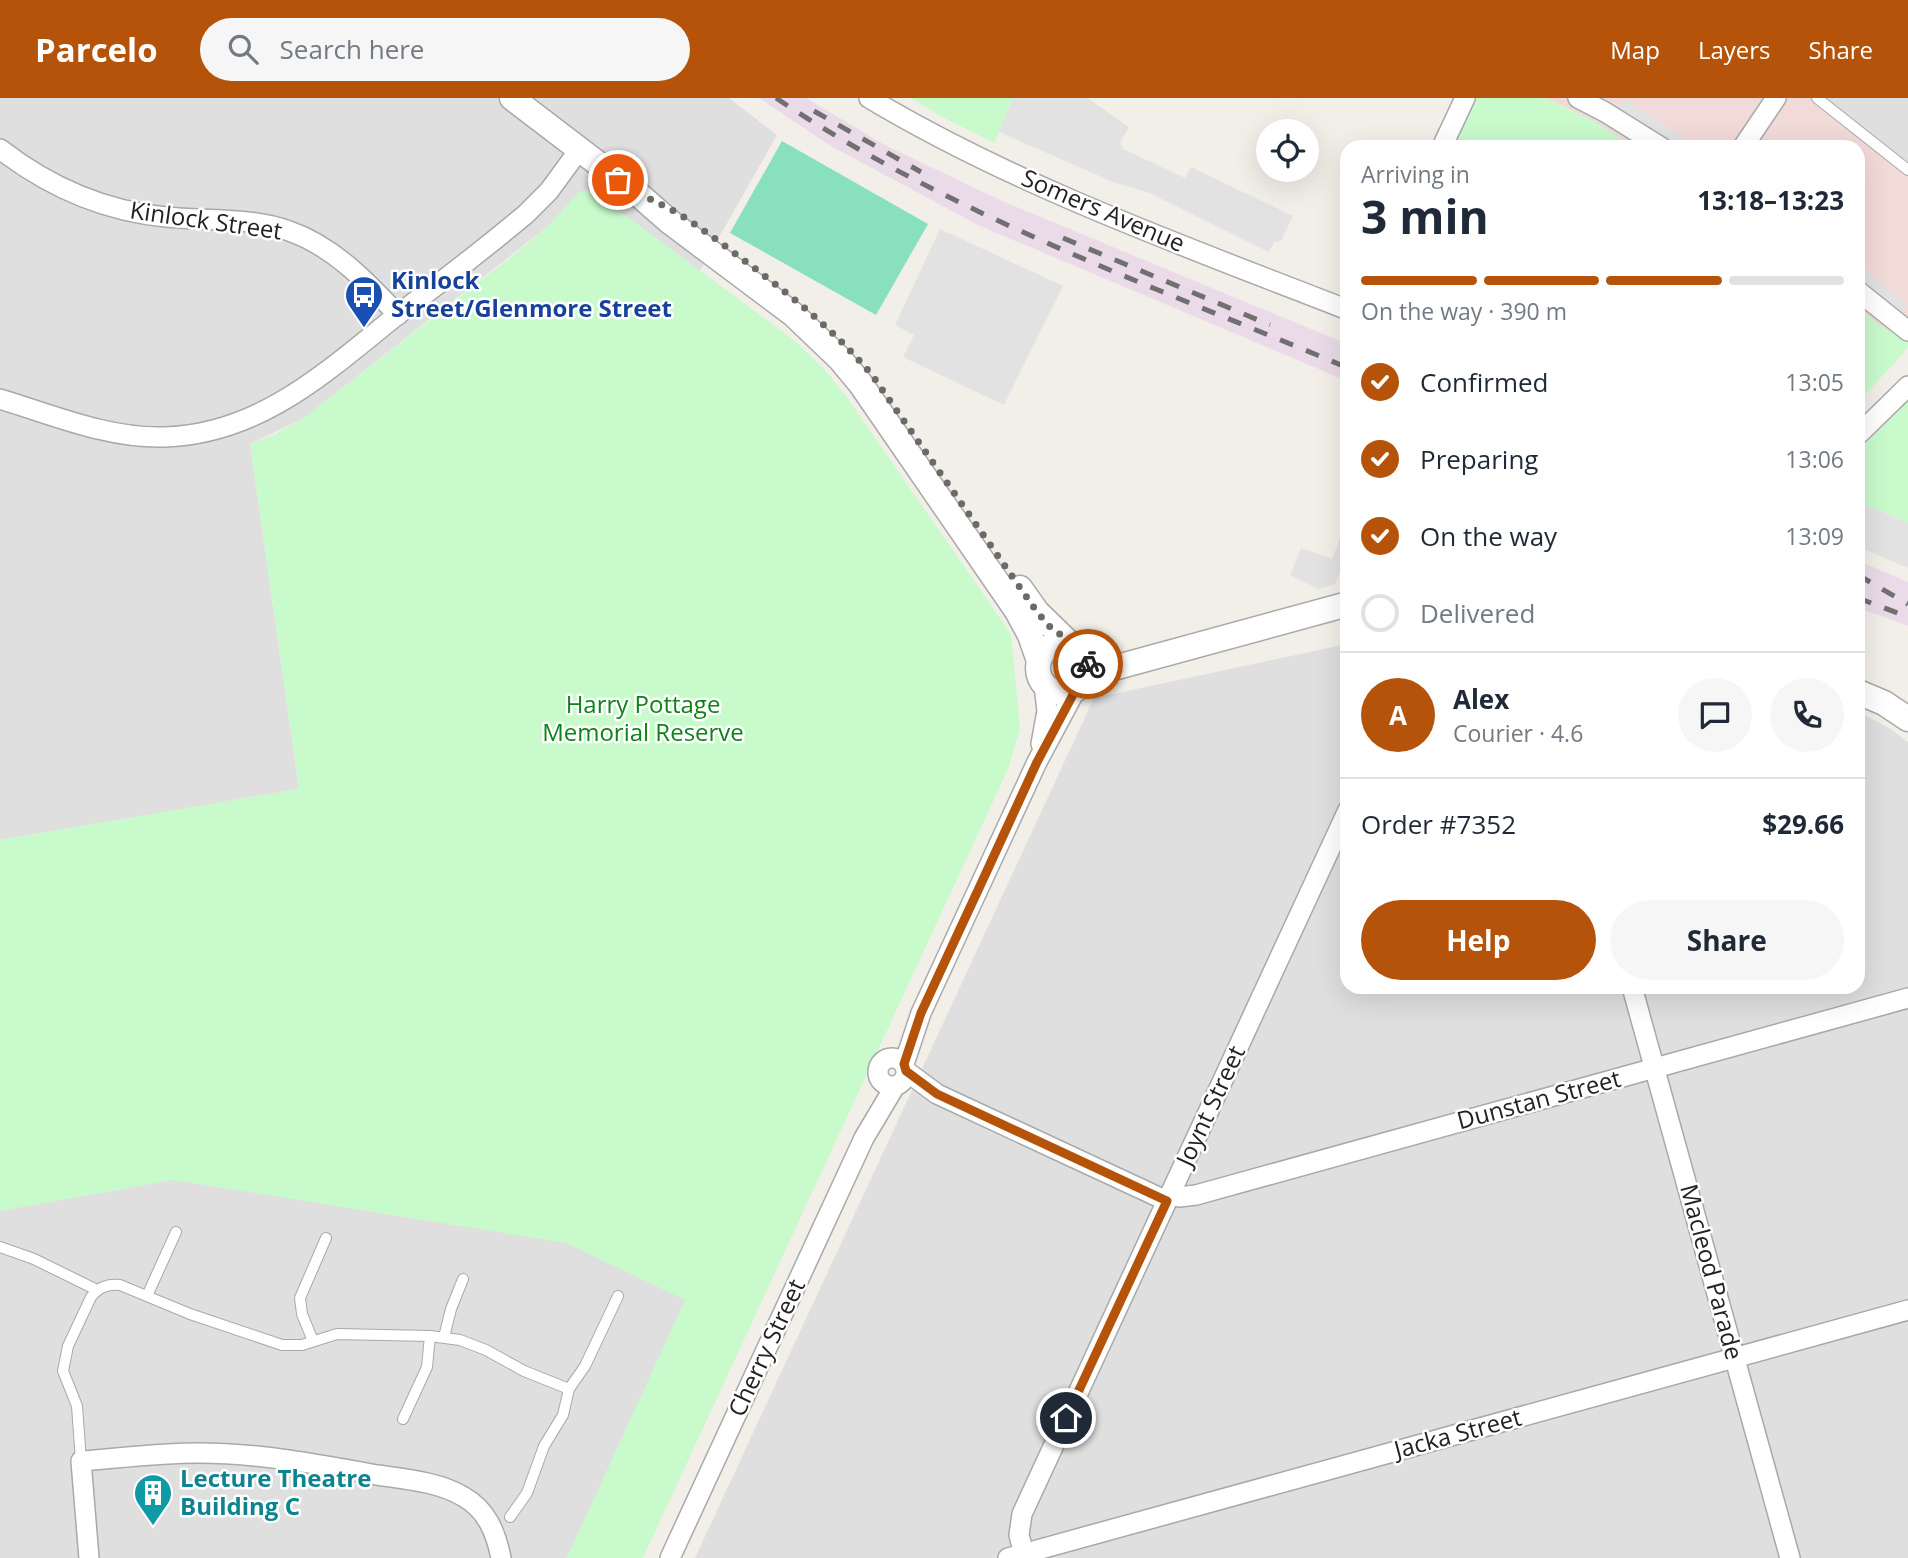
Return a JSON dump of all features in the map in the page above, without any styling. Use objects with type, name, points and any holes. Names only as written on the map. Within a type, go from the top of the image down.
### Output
[{"type":"street","points":[[512,98],[794,315],[840,359],[860,383],[1017,611],[1030,635],[1042,673],[1058,693],[1187,648],[1340,606]]},
{"type":"street","name":"Somers Avenue","points":[[869,98],[1012,173],[1204,254],[1340,307]]},
{"type":"street","points":[[1445,140],[1465,98]]},
{"type":"street","points":[[1578,98],[1607,108],[1651,140]]},
{"type":"street","points":[[1748,140],[1776,98]]},
{"type":"street","name":"Kinlock Street","points":[[0,149],[43,179],[71,193],[126,212],[241,222],[288,230],[333,254],[356,272],[398,315]]},
{"type":"street","points":[[0,399],[108,431],[164,437],[210,430],[262,413],[285,401],[526,214],[549,191],[579,150]]},
{"type":"street","points":[[638,194],[677,214],[721,244],[799,302],[847,345],[872,375],[1037,612],[1088,661],[1082,683]]},
{"type":"street","points":[[1865,295],[1905,326]]},
{"type":"street","points":[[1865,428],[1907,386]]},
{"type":"street","points":[[1042,673],[1047,648],[1054,644],[1124,652],[1187,648]]},
{"type":"street","name":"Cherry Street","points":[[1037,762],[1047,711],[1042,673]]},
{"type":"street","name":"Cherry Street","points":[[670,1558],[1037,762],[1082,683]]},
{"type":"street","points":[[1865,695],[1908,719]]},
{"type":"street","name":"Joynt Street","points":[[1019,1557],[1022,1514],[1340,827]]},
{"type":"street","name":"Macleod Parade","points":[[1634,994],[1790,1558]]},
{"type":"street","name":"Dunstan Street","points":[[895,1074],[1169,1197],[1179,1197],[1196,1195],[1908,998]]},
{"type":"street","name":"Jacka Street","points":[[1019,1557],[1908,1311]]},
{"type":"street","points":[[89,1558],[81,1461],[198,1453],[317,1464],[437,1486],[465,1497],[478,1507],[497,1535],[501,1558]]},
{"type":"lane","points":[[1817,98],[1908,170]]},
{"type":"lane","points":[[147,1296],[176,1232]]},
{"type":"lane","points":[[313,1341],[302,1314],[300,1298],[326,1238]]},
{"type":"lane","points":[[0,1247],[34,1259],[97,1290]]},
{"type":"lane","points":[[444,1337],[450,1310],[463,1279]]},
{"type":"lane","points":[[81,1461],[77,1406],[63,1371],[68,1346],[97,1290],[111,1284],[120,1284],[270,1342],[292,1347],[337,1334],[430,1336],[470,1342],[524,1371],[569,1389]]},
{"type":"lane","points":[[510,1517],[527,1493],[544,1446],[563,1415],[569,1389],[585,1366],[618,1296]]},
{"type":"lane","points":[[403,1419],[427,1367],[430,1336]]},
{"type":"shaded area","points":[[0,98],[729,98],[777,135],[700,271],[599,196],[547,227],[304,418],[250,444],[299,789],[0,840]]},
{"type":"shaded area","points":[[759,98],[806,98],[883,144],[1002,201],[1340,341],[1340,378],[978,225],[829,145]]},
{"type":"shaded area","points":[[1013,98],[1087,98],[1129,127],[1120,142],[1123,149],[1185,178],[1191,167],[1293,216],[1281,241],[1274,242],[1269,252],[1147,192],[1113,182],[999,132]]},
{"type":"shaded area","points":[[1544,98],[1825,98],[1908,163],[1908,340],[1889,325],[1885,330],[1865,314],[1865,140],[1622,140],[1576,112]]},
{"type":"shaded area","points":[[1825,98],[1908,98],[1908,163],[1870,133]]},
{"type":"shaded area","points":[[1624,99],[1688,140],[1665,140],[1618,110]]},
{"type":"shaded area","points":[[940,229],[1063,286],[1004,405],[903,357],[914,335],[895,325]]},
{"type":"shaded area","points":[[1865,270],[1908,304],[1901,313],[1865,286]]},
{"type":"shaded area","points":[[1865,505],[1908,523],[1908,568],[1865,550]]},
{"type":"shaded area","points":[[1340,539],[1340,572],[1335,584],[1319,589],[1290,575],[1301,548],[1332,559]]},
{"type":"shaded area","points":[[1865,564],[1908,582],[1908,626],[1865,610]]},
{"type":"shaded area","points":[[1340,645],[1340,994],[1865,994],[1865,715],[1908,742],[1908,1558],[695,1558],[1094,698]]},
{"type":"shaded area","points":[[174,1170],[570,1234],[686,1300],[567,1558],[0,1558],[0,1199]]},
{"type":"green space","points":[[911,98],[1013,98],[994,143]]},
{"type":"green space","points":[[1474,98],[1544,98],[1592,120],[1623,140],[1454,140]]},
{"type":"green space","points":[[782,141],[928,224],[876,315],[730,233]]},
{"type":"green space","name":"Harry Pottage Memorial Reserve","points":[[587,190],[599,196],[794,340],[826,371],[1011,634],[1020,729],[1008,769],[643,1558],[567,1558],[685,1300],[566,1243],[174,1180],[0,1211],[0,840],[299,789],[250,444],[274,435],[304,418],[525,246],[547,227],[578,193]]},
{"type":"green space","points":[[1865,314],[1885,329],[1889,325],[1908,340],[1903,354],[1865,395]]},
{"type":"green space","points":[[1908,401],[1908,523],[1865,505],[1865,445]]},
{"type":"railway","points":[[776,98],[843,140],[983,214],[1128,278],[1340,365]]},
{"type":"railway","points":[[814,111],[921,172]]},
{"type":"railway","points":[[1063,238],[1270,325]]},
{"type":"railway","points":[[1865,579],[1908,604]]},
{"type":"railway","points":[[1865,601],[1908,617]]},
{"type":"way so far","points":[[618,180],[638,194],[677,214],[721,244],[799,302],[847,345],[872,375],[1037,612],[1051,628],[1081,649],[1088,664]]},
{"type":"place","name":"Kinlock Street/Glenmore Street","points":[[364,329]]},
{"type":"place","name":"Lecture Theatre Building C","points":[[153,1527]]},
{"type":"route","points":[[1066,1418],[1167,1201],[937,1094],[906,1071],[904,1064],[921,1013],[1037,762],[1075,691],[1081,687],[1088,675],[1088,664]]}]
